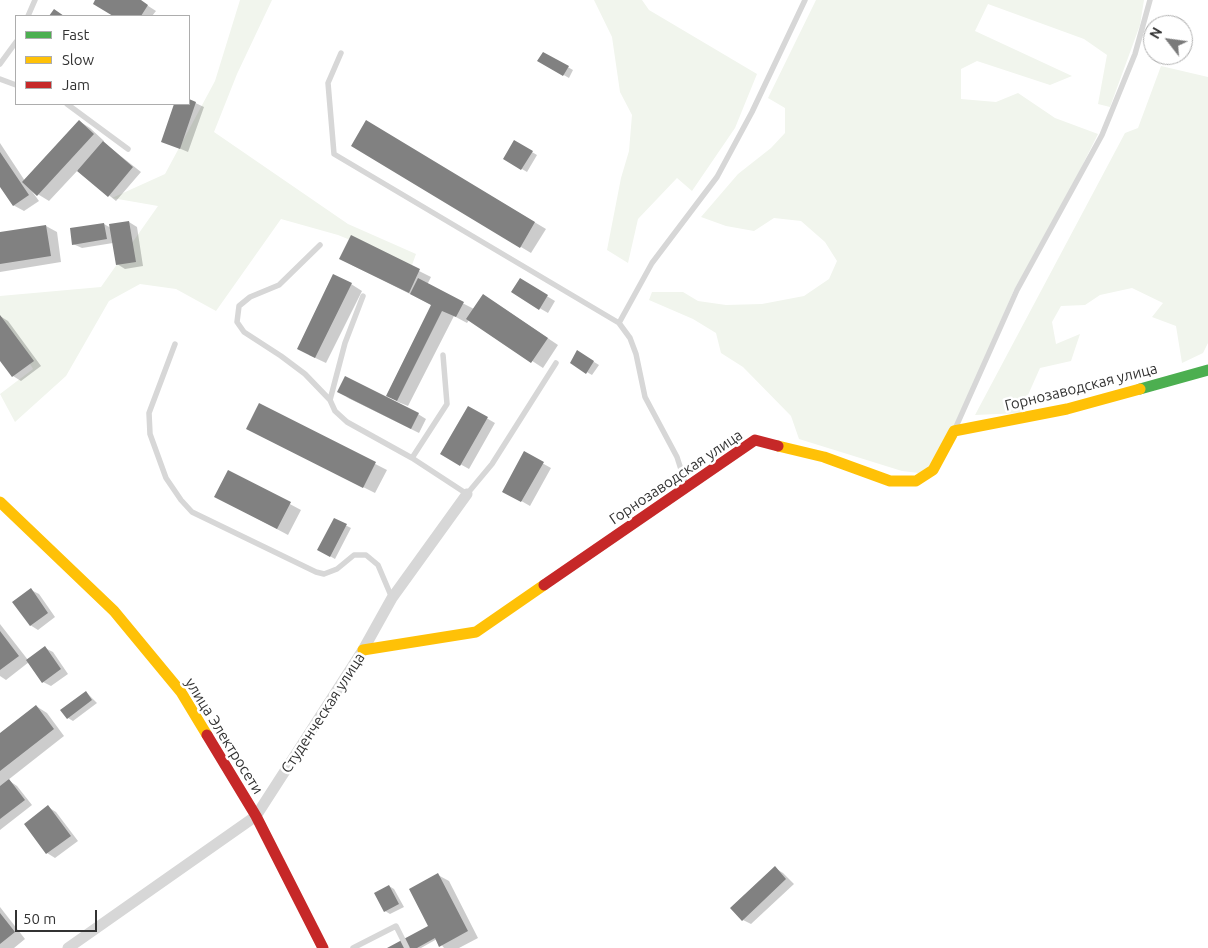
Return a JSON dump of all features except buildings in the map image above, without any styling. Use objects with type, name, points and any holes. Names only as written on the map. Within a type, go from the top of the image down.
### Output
[{"type":"street","name":"Горнозаводская улица","points":[[363,650],[476,632],[755,440],[824,457],[890,481],[916,480],[934,470],[954,431],[1067,409],[1208,370]]},
{"type":"street","name":"Студенческая улица","points":[[68,948],[256,816],[363,650],[392,598],[467,494]]},
{"type":"street","name":"улица Электросети","points":[[0,502],[114,611],[181,692],[256,816],[323,948]]},
{"type":"lane","points":[[28,15],[35,0]]},
{"type":"lane","points":[[619,323],[652,263],[717,176],[752,112],[805,0]]},
{"type":"lane","points":[[954,431],[1017,290],[1102,135],[1135,54],[1150,0]]},
{"type":"lane","points":[[0,64],[15,43]]},
{"type":"lane","points":[[341,53],[328,84],[334,154],[619,323],[630,338],[636,354],[645,398],[677,457],[687,487]]},
{"type":"lane","points":[[0,79],[15,85]]},
{"type":"lane","points":[[68,105],[128,148]]},
{"type":"lane","points":[[320,245],[279,285],[250,296],[239,306],[237,322],[244,332],[305,374],[330,400],[335,411],[347,422],[412,458],[467,494],[492,464],[556,364]]},
{"type":"lane","points":[[330,400],[345,343],[363,296]]},
{"type":"lane","points":[[175,344],[149,412],[150,434],[153,443],[166,478],[180,500],[192,512],[316,572],[324,574],[337,569],[354,555],[366,556],[378,565],[392,598]]},
{"type":"lane","points":[[412,458],[447,404],[443,355]]},
{"type":"lane","points":[[353,948],[396,926],[407,948]]},
{"type":"shaded area","points":[[240,0],[272,0],[237,74],[214,132],[348,224],[416,254],[412,265],[338,235],[281,219],[216,311],[176,289],[140,284],[109,301],[66,376],[15,422],[0,394],[33,369],[6,324],[0,319],[0,296],[101,287],[158,206],[112,198],[165,174],[215,81]]},
{"type":"shaded area","points":[[594,0],[642,0],[649,10],[757,74],[735,128],[692,191],[677,178],[638,219],[628,263],[607,250],[621,178],[629,151],[632,115],[620,92],[612,37]]},
{"type":"shaded area","points":[[816,0],[1144,0],[1140,25],[1110,107],[1098,104],[1107,55],[1084,39],[988,4],[975,31],[1072,76],[1050,85],[977,61],[961,69],[961,99],[996,102],[1018,93],[1055,118],[1098,134],[1055,220],[1014,290],[956,423],[929,467],[919,473],[902,471],[799,439],[791,416],[743,367],[721,353],[716,333],[693,319],[649,300],[652,292],[683,292],[698,301],[726,305],[762,304],[804,296],[829,279],[837,261],[825,242],[801,221],[774,218],[754,231],[726,226],[701,217],[738,174],[771,148],[785,133],[785,108],[768,98]]},
{"type":"shaded area","points":[[1161,66],[1208,77],[1208,343],[1203,353],[1182,363],[1176,326],[1152,317],[1163,303],[1132,288],[1100,295],[1085,305],[1061,306],[1052,322],[1056,344],[1080,334],[1071,361],[1040,368],[1020,413],[975,415],[1125,133],[1138,128]]},
{"type":"traffic: fast","points":[[1140,389],[1208,370]]},
{"type":"traffic: slow","points":[[778,446],[824,457],[890,481],[916,481],[933,470],[954,431],[1067,409],[1140,389]]},
{"type":"traffic: slow","points":[[0,502],[114,611],[181,692],[207,735]]},
{"type":"traffic: slow","points":[[363,650],[476,632],[544,585]]},
{"type":"traffic: jam","points":[[544,585],[755,440],[778,446]]},
{"type":"traffic: jam","points":[[207,735],[256,816],[323,948]]}]
